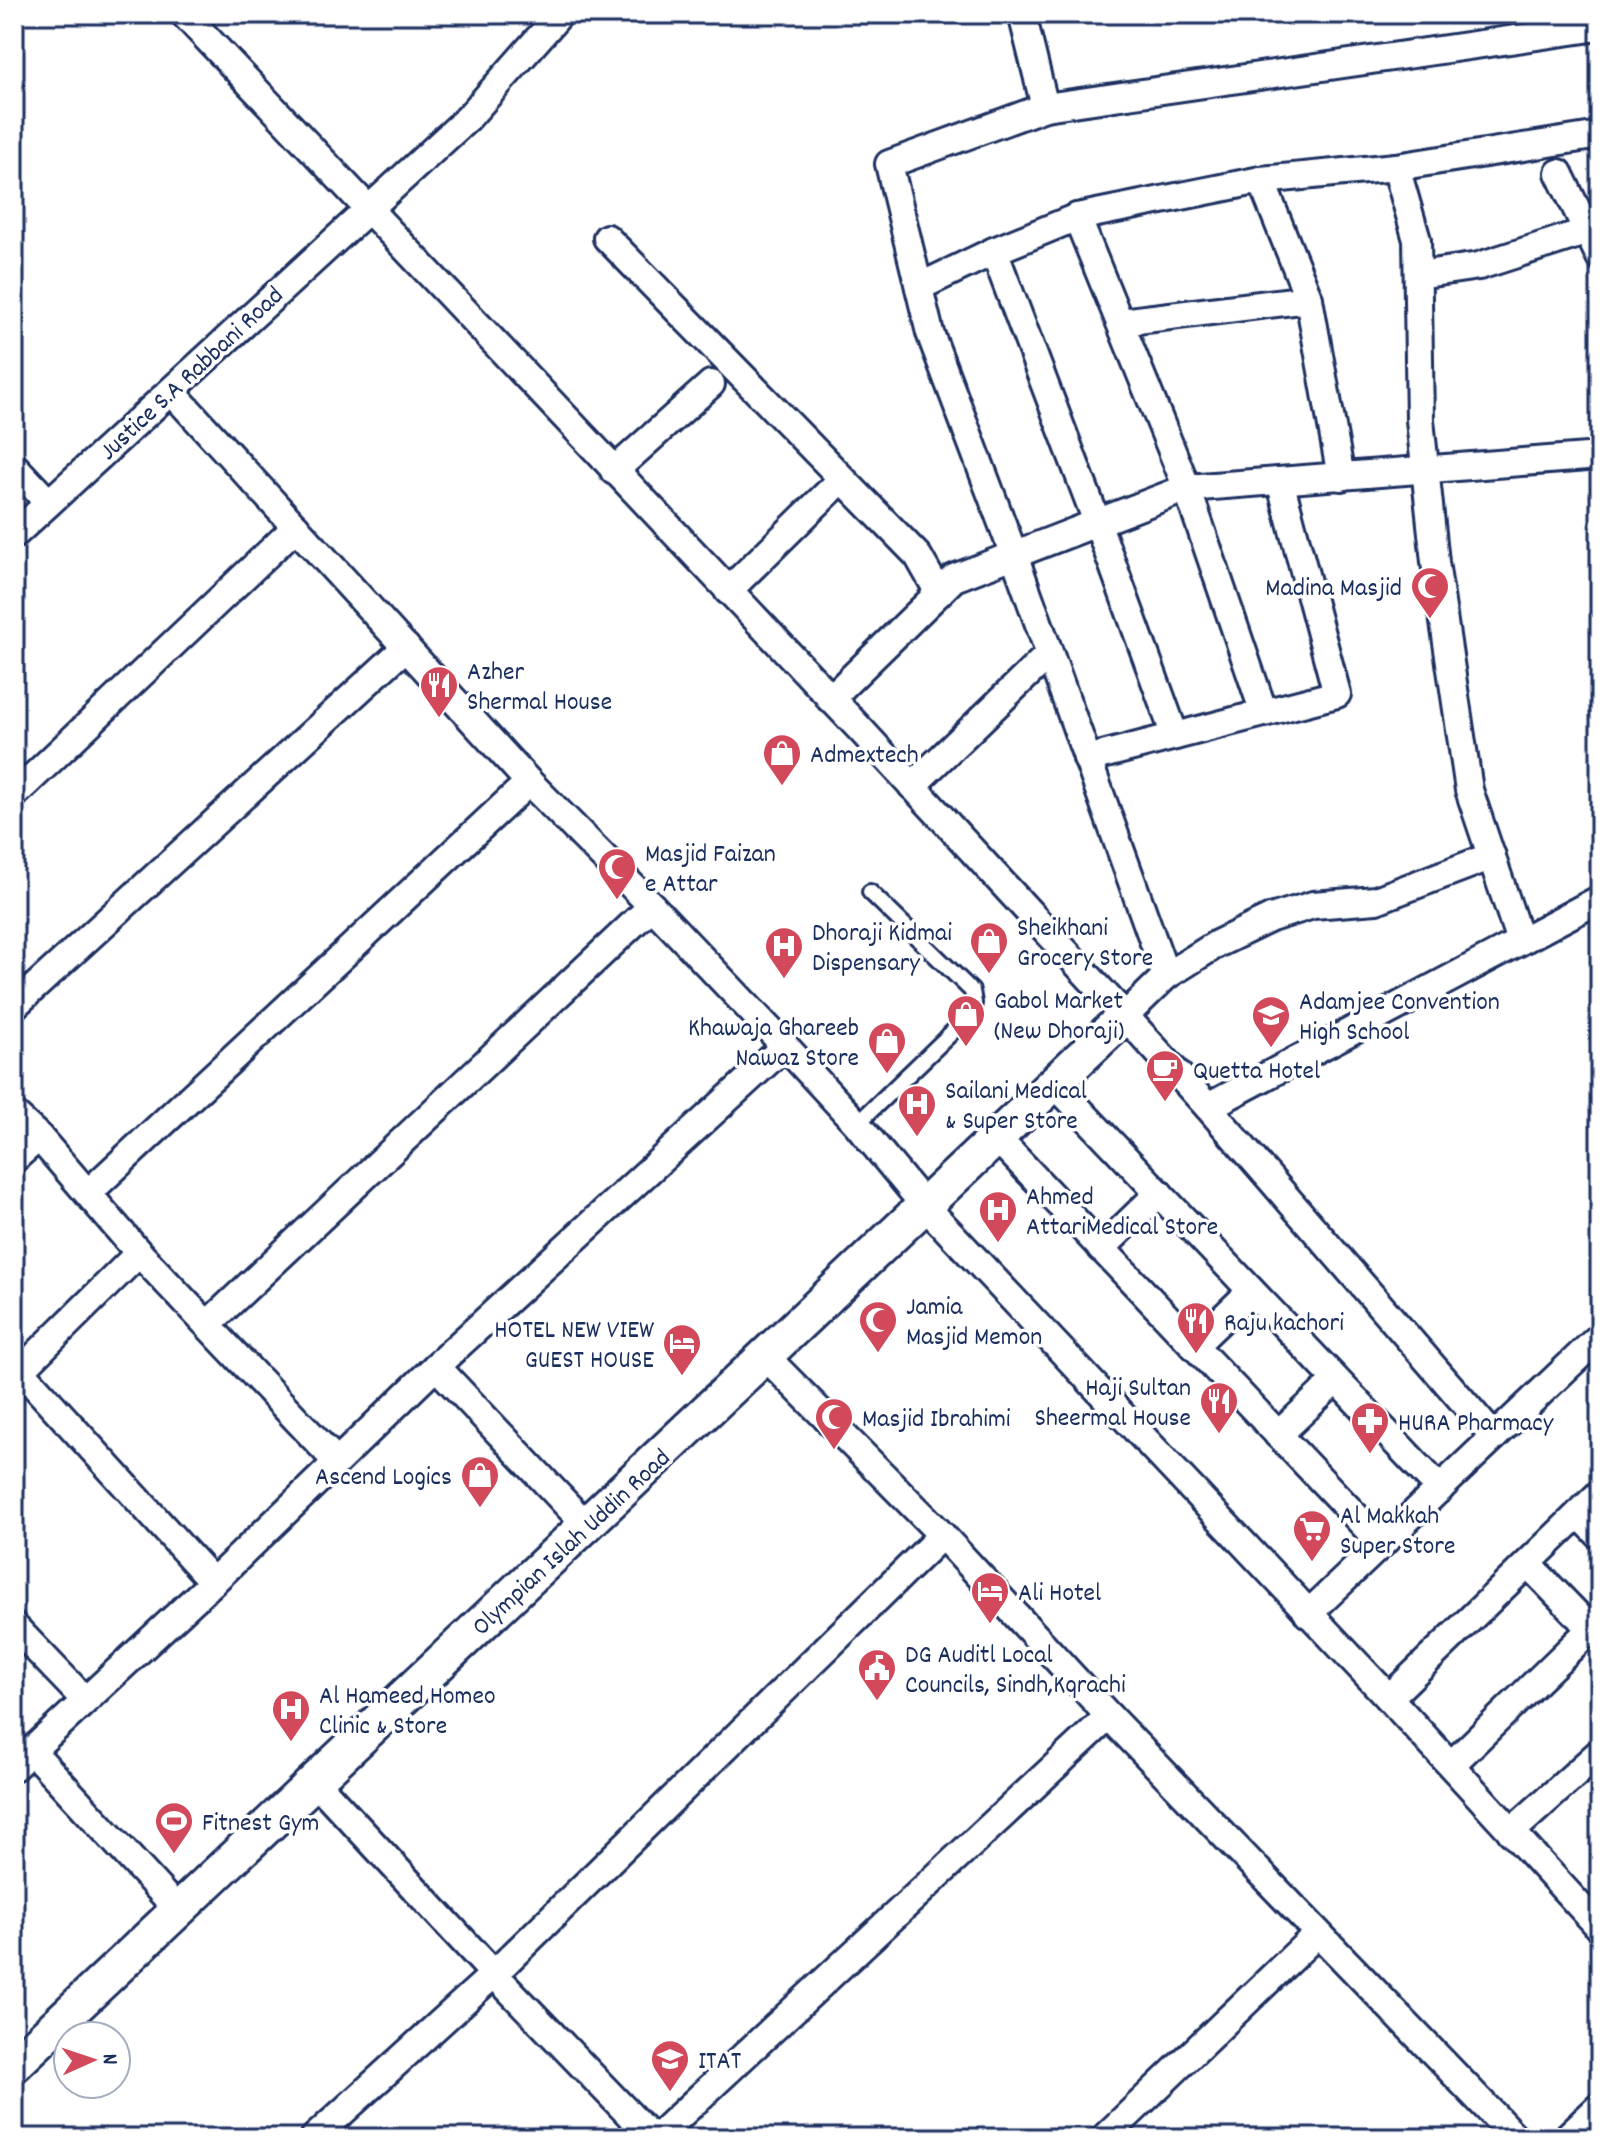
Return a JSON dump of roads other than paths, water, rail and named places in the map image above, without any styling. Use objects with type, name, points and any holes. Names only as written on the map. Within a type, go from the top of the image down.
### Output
[{"type":"street","points":[[184,14],[1125,1016],[1208,1107],[1494,1437]]},
{"type":"street","name":"Justice S.A Rabbani Road","points":[[14,535],[468,118],[560,14]]},
{"type":"street","points":[[1022,14],[1045,107]]},
{"type":"street","points":[[1166,976],[930,333],[889,164],[1045,107],[1600,28],[1597,14]]},
{"type":"street","points":[[919,287],[994,251],[1077,217],[1261,180],[1396,167],[1600,135]]},
{"type":"street","points":[[1396,167],[1417,240],[1420,420],[1435,562],[1469,790],[1520,941]]},
{"type":"street","points":[[1559,173],[1600,257]]},
{"type":"street","points":[[1261,180],[1309,299],[1341,477]]},
{"type":"street","points":[[1077,217],[1187,488],[1264,713]]},
{"type":"street","points":[[1418,275],[1479,266],[1588,231]]},
{"type":"street","points":[[607,238],[918,556],[939,593]]},
{"type":"street","points":[[994,251],[1175,736]]},
{"type":"street","points":[[1121,322],[1309,299]]},
{"type":"street","points":[[614,471],[711,384]]},
{"type":"street","points":[[171,391],[529,782],[785,1046],[857,1124],[924,1205],[1389,1698],[1600,1928]]},
{"type":"street","points":[[830,699],[954,578],[1187,488],[1600,456]]},
{"type":"street","points":[[14,466],[48,502]]},
{"type":"street","points":[[1087,759],[1337,694],[1280,481]]},
{"type":"street","points":[[728,591],[838,483]]},
{"type":"street","points":[[14,795],[296,527]]},
{"type":"street","points":[[14,1006],[406,647]]},
{"type":"street","points":[[912,786],[1049,654]]},
{"type":"street","points":[[88,1193],[529,782]]},
{"type":"street","points":[[1125,1016],[1166,976],[1217,944],[1271,918],[1313,905],[1376,900],[1492,856]]},
{"type":"street","points":[[1208,1107],[1600,899]]},
{"type":"street","points":[[208,1324],[652,906]]},
{"type":"street","name":"Olympian Islah Uddin Road","points":[[14,2065],[1125,1016]]},
{"type":"street","points":[[178,1910],[22,1759],[213,1582],[436,1366],[785,1046]]},
{"type":"street","points":[[1054,1083],[1440,1489]]},
{"type":"street","points":[[14,1114],[39,1137],[139,1253],[336,1461]]},
{"type":"street","points":[[14,1159],[39,1137]]},
{"type":"street","points":[[996,1137],[1382,1544]]},
{"type":"street","points":[[1101,1249],[1159,1193]]},
{"type":"street","points":[[139,1253],[16,1371],[213,1582]]},
{"type":"street","points":[[1194,1346],[1251,1291]]},
{"type":"street","points":[[1308,1614],[1600,1336]]},
{"type":"street","points":[[765,1356],[942,1535],[1109,1716],[1516,2138]]},
{"type":"street","points":[[436,1366],[586,1525]]},
{"type":"street","points":[[1278,1435],[1336,1380]]},
{"type":"street","points":[[1389,1698],[1600,1493]]},
{"type":"street","points":[[1579,1514],[1600,1536]]},
{"type":"street","points":[[314,2138],[494,1974],[942,1535]]},
{"type":"street","points":[[1451,1765],[1595,1624],[1528,1564]]},
{"type":"street","points":[[14,1626],[85,1700]]},
{"type":"street","points":[[315,1781],[494,1974],[654,2138],[1109,1716]]},
{"type":"street","points":[[1511,1832],[1600,1752]]},
{"type":"street","points":[[1104,2138],[1318,1933]]},
{"type":"street","points":[[1566,2138],[1600,2106]]},
{"type":"lane","points":[[857,1124],[972,1013],[974,1003],[972,991],[870,892]]},
{"type":"place","name":"Madina Masjid","points":[[1430,620]]},
{"type":"place","name":"Azher Shermal House","points":[[439,719]]},
{"type":"place","name":"Admextech","points":[[782,787]]},
{"type":"place","name":"Masjid Faizan e Attar","points":[[617,901]]},
{"type":"place","name":"Sheikhani Grocery Store","points":[[989,975]]},
{"type":"place","name":"Dhoraji Kidmai Dispensary","points":[[784,980]]},
{"type":"place","name":"Gabol Market (New Dhoraji)","points":[[966,1048]]},
{"type":"place","name":"Adamjee Convention High School","points":[[1271,1049]]},
{"type":"place","name":"Khawaja Ghareeb Nawaz Store","points":[[887,1075]]},
{"type":"place","name":"Quetta Hotel","points":[[1165,1103]]},
{"type":"place","name":"Sailani Medical & Super Store","points":[[917,1138]]},
{"type":"place","name":"Ahmed AttariMedical Store","points":[[998,1244]]},
{"type":"place","name":"Jamia Masjid Memon","points":[[878,1354]]},
{"type":"place","name":"Raju kachori","points":[[1196,1355]]},
{"type":"place","name":"HOTEL NEW VIEW GUEST HOUSE","points":[[682,1377]]},
{"type":"place","name":"Haji Sultan Sheermal House","points":[[1219,1435]]},
{"type":"place","name":"Masjid Ibrahimi","points":[[834,1451]]},
{"type":"place","name":"HURA Pharmacy","points":[[1370,1455]]},
{"type":"place","name":"Ascend Logics","points":[[480,1509]]},
{"type":"place","name":"Al Makkah Super Store","points":[[1312,1563]]},
{"type":"place","name":"Ali Hotel","points":[[990,1625]]},
{"type":"place","name":"DG Auditl Local Councils, Sindh,Kqrachi","points":[[877,1702]]},
{"type":"place","name":"Al Hameed Homeo Clinic & Store","points":[[291,1743]]},
{"type":"place","name":"Fitnest Gym","points":[[174,1855]]},
{"type":"place","name":"ITAT","points":[[670,2093]]}]
